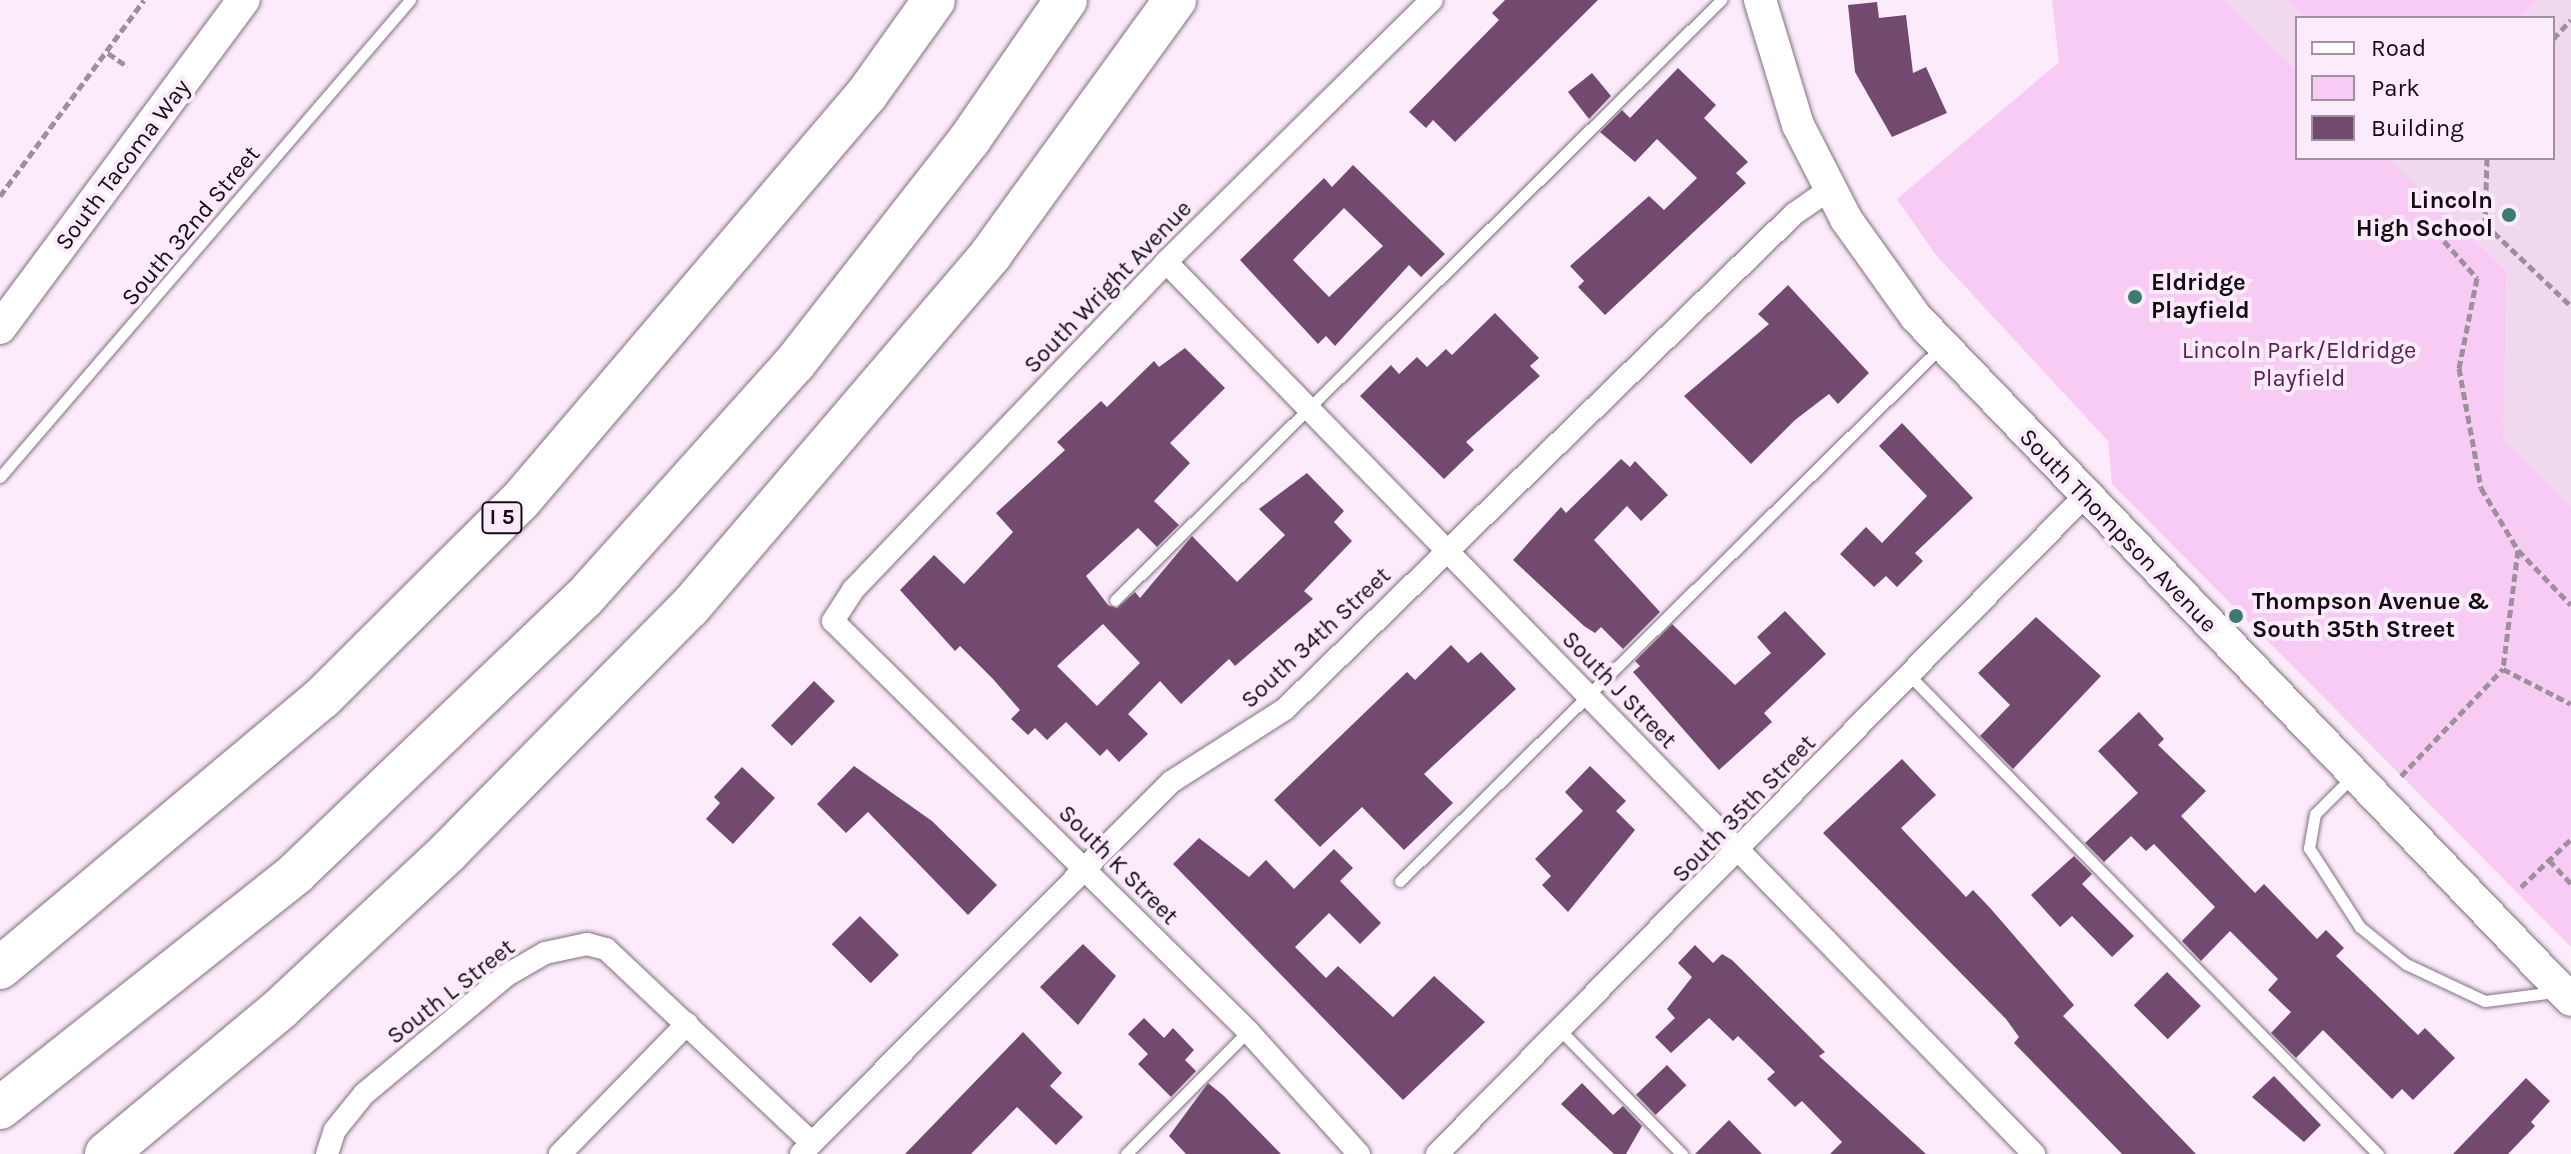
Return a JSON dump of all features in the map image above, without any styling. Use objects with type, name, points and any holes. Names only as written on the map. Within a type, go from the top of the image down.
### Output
[{"type":"highway","name":"I 5","points":[[0,968],[322,698],[520,501],[867,94],[934,0]]},
{"type":"highway","points":[[2,1107],[296,873],[584,598],[795,363],[970,139],[1066,0]]},
{"type":"highway","points":[[106,1154],[437,863],[690,607],[991,254],[1175,0]]},
{"type":"main road","name":"South Tacoma Way","points":[[0,328],[244,0]]},
{"type":"main road","name":"South Thompson Avenue","points":[[1760,0],[1798,125],[1830,189],[1880,269],[1943,345],[2084,497],[2567,996]]},
{"type":"street","name":"South Wright Avenue","points":[[833,621],[853,590],[1166,262],[1432,0]]},
{"type":"street","name":"South 34th Street","points":[[806,1149],[1187,768],[1285,709],[1794,214],[1830,189]]},
{"type":"street","name":"South J Street","points":[[1166,262],[2034,1154]]},
{"type":"street","name":"South 35th Street","points":[[1437,1154],[1740,852],[2084,497]]},
{"type":"street","name":"South K Street","points":[[833,621],[1248,1031],[1359,1154]]},
{"type":"street","name":"South L Street","points":[[327,1154],[335,1130],[364,1094],[507,975],[545,953],[587,944],[606,949],[687,1024],[806,1149]]},
{"type":"street","points":[[560,1154],[687,1024]]},
{"type":"lane","name":"South 32nd Street","points":[[0,477],[410,0]]},
{"type":"lane","points":[[1115,600],[1721,0]]},
{"type":"lane","points":[[1400,881],[1943,345]]},
{"type":"lane","points":[[1910,676],[2378,1154]]},
{"type":"lane","points":[[2354,775],[2315,814],[2309,848],[2360,927],[2406,964],[2485,1001],[2567,996]]},
{"type":"lane","points":[[1126,1154],[1248,1031]]},
{"type":"lane","points":[[1561,1031],[1682,1154]]},
{"type":"path","points":[[0,196],[144,0]]},
{"type":"path","points":[[2555,37],[2571,20]]},
{"type":"path","points":[[108,53],[128,67]]},
{"type":"path","points":[[2487,160],[2485,224],[2571,306]]},
{"type":"path","points":[[2428,223],[2477,278],[2459,368],[2467,442],[2496,522],[2518,550],[2571,605]]},
{"type":"path","points":[[2401,776],[2503,669],[2518,550]]},
{"type":"path","points":[[2503,669],[2571,704]]},
{"type":"path","points":[[2521,887],[2571,839]]},
{"type":"path","points":[[2549,860],[2571,884]]},
{"type":"shaded area","name":"Lincoln High School","points":[[2223,0],[2571,0],[2571,506],[2502,440],[2507,271],[2390,160],[2555,160],[2555,16],[2295,16],[2295,69]]},
{"type":"green space","name":"Lincoln Park/Eldridge Playfield","points":[[2052,0],[2223,0],[2295,69],[2295,160],[2390,160],[2507,271],[2503,440],[2571,506],[2571,947],[2112,484],[2108,441],[1935,254],[1897,199],[2059,62]]},
{"type":"green space","points":[[2286,0],[2537,0],[2521,16],[2302,16]]},
{"type":"building","points":[[1505,0],[1598,0],[1455,142],[1433,120],[1426,128],[1409,112],[1499,20],[1492,13]]},
{"type":"building","points":[[1877,2],[1879,18],[1906,15],[1913,73],[1926,67],[1947,113],[1892,137],[1855,72],[1848,5]]},
{"type":"building","points":[[1678,68],[1716,105],[1704,118],[1748,162],[1736,173],[1746,183],[1605,315],[1578,287],[1584,281],[1570,266],[1649,196],[1664,210],[1697,178],[1657,139],[1635,162],[1600,132],[1622,110],[1630,118]]},
{"type":"building","points":[[1592,73],[1611,96],[1589,119],[1568,92]]},
{"type":"building","points":[[1353,165],[1445,254],[1421,277],[1409,265],[1335,346],[1326,336],[1318,344],[1240,260],[1324,178],[1332,187]],"holes":[[[1344,208],[1383,246],[1329,297],[1293,260]]]},
{"type":"building","points":[[1788,285],[1869,373],[1838,404],[1829,394],[1795,420],[1751,464],[1684,396],[1769,324],[1758,314]]},
{"type":"building","points":[[1495,313],[1539,358],[1530,366],[1540,376],[1466,442],[1474,450],[1444,479],[1360,396],[1391,365],[1399,374],[1417,357],[1427,367],[1446,349],[1452,355]]},
{"type":"building","points":[[1185,348],[1225,388],[1170,443],[1190,463],[1154,501],[1179,525],[1157,547],[1138,528],[1086,576],[1108,605],[1117,608],[1135,592],[1140,598],[1192,536],[1237,582],[1285,535],[1259,509],[1307,473],[1344,511],[1334,522],[1352,541],[1304,591],[1313,599],[1235,666],[1229,659],[1181,704],[1160,681],[1128,714],[1148,734],[1119,762],[1107,749],[1100,756],[1066,722],[1047,740],[1035,728],[1028,735],[1011,719],[1020,710],[993,679],[960,646],[955,651],[900,590],[934,555],[964,584],[1013,532],[996,513],[1065,450],[1057,442],[1101,401],[1107,407],[1154,361],[1159,367]],"holes":[[[1103,624],[1140,663],[1097,706],[1057,666]]]},
{"type":"building","points":[[1902,423],[1973,498],[1915,553],[1923,561],[1897,587],[1886,576],[1874,587],[1840,554],[1866,527],[1882,543],[1927,496],[1879,446]]},
{"type":"building","points":[[1621,459],[1630,467],[1635,461],[1668,495],[1641,521],[1627,506],[1594,540],[1660,612],[1623,649],[1601,627],[1595,633],[1584,626],[1513,560],[1561,507],[1566,513]]},
{"type":"building","points":[[1785,611],[1826,654],[1764,713],[1772,722],[1719,770],[1633,672],[1640,666],[1635,661],[1672,624],[1735,685],[1771,653],[1757,637]]},
{"type":"building","points":[[2036,617],[2101,676],[2013,769],[1980,736],[2010,705],[1978,673]]},
{"type":"building","points":[[1451,645],[1468,663],[1481,652],[1516,689],[1424,774],[1453,803],[1404,850],[1362,807],[1320,847],[1274,800],[1407,672],[1415,680]]},
{"type":"building","points":[[814,681],[835,701],[792,746],[771,726]]},
{"type":"building","points":[[2139,712],[2164,739],[2158,745],[2206,791],[2181,816],[2255,893],[2264,884],[2317,939],[2326,930],[2344,948],[2336,956],[2418,1035],[2425,1028],[2455,1058],[2413,1100],[2402,1089],[2392,1099],[2323,1030],[2296,1058],[2271,1033],[2291,1012],[2268,990],[2278,979],[2230,931],[2201,961],[2182,941],[2215,907],[2154,844],[2146,851],[2131,836],[2104,862],[2085,843],[2138,793],[2098,751]]},
{"type":"building","points":[[1902,759],[1936,795],[1901,828],[1966,897],[1973,890],[1991,909],[2074,1005],[2063,1016],[2196,1154],[2122,1154],[2014,1043],[2019,1037],[2006,1019],[1823,833]]},
{"type":"building","points":[[854,766],[932,821],[997,885],[968,915],[868,812],[846,833],[817,804]]},
{"type":"building","points":[[1590,766],[1626,801],[1616,811],[1635,830],[1568,912],[1542,885],[1551,876],[1535,859],[1583,811],[1565,792]]},
{"type":"building","points":[[742,767],[775,798],[733,844],[706,819],[720,803],[714,797]]},
{"type":"building","points":[[1199,838],[1249,877],[1266,860],[1294,889],[1334,849],[1353,868],[1340,881],[1381,923],[1360,944],[1329,913],[1295,947],[1326,978],[1338,966],[1393,1017],[1434,976],[1485,1022],[1403,1100],[1173,864]]},
{"type":"building","points":[[2074,856],[2092,874],[2082,884],[2134,936],[2112,957],[2072,916],[2060,927],[2031,895]]},
{"type":"building","points":[[860,916],[899,955],[871,983],[832,944]]},
{"type":"building","points":[[1083,944],[1116,976],[1078,1025],[1040,987]]},
{"type":"building","points":[[1695,945],[1713,963],[1722,954],[1732,960],[1825,1052],[1819,1056],[1926,1154],[1830,1154],[1842,1142],[1802,1101],[1795,1107],[1767,1079],[1775,1072],[1738,1036],[1733,1041],[1709,1018],[1671,1053],[1655,1037],[1675,1018],[1667,1009],[1692,977],[1678,963]]},
{"type":"building","points":[[2167,972],[2201,1006],[2168,1039],[2134,1005]]},
{"type":"building","points":[[1144,1018],[1164,1038],[1173,1028],[1194,1050],[1185,1060],[1196,1071],[1171,1097],[1138,1064],[1148,1054],[1128,1034]]},
{"type":"building","points":[[1023,1032],[1062,1073],[1050,1086],[1083,1117],[1056,1145],[1017,1107],[971,1154],[905,1154]]},
{"type":"building","points":[[1667,1065],[1686,1085],[1656,1115],[1636,1095]]},
{"type":"building","points":[[2274,1076],[2321,1125],[2304,1142],[2252,1097]]},
{"type":"building","points":[[2526,1078],[2550,1101],[2531,1122],[2535,1126],[2508,1154],[2453,1154]]},
{"type":"building","points":[[1208,1083],[1281,1154],[1186,1154],[1169,1136]]},
{"type":"building","points":[[1582,1083],[1613,1115],[1623,1106],[1642,1126],[1626,1154],[1614,1154],[1561,1104]]},
{"type":"building","points":[[1729,1120],[1762,1154],[1695,1154]]},
{"type":"place","name":"Lincoln High School","points":[[2509,215]]},
{"type":"place","name":"Eldridge Playfield","points":[[2135,297]]},
{"type":"place","name":"Thompson Avenue & South 35th Street","points":[[2236,616]]}]
